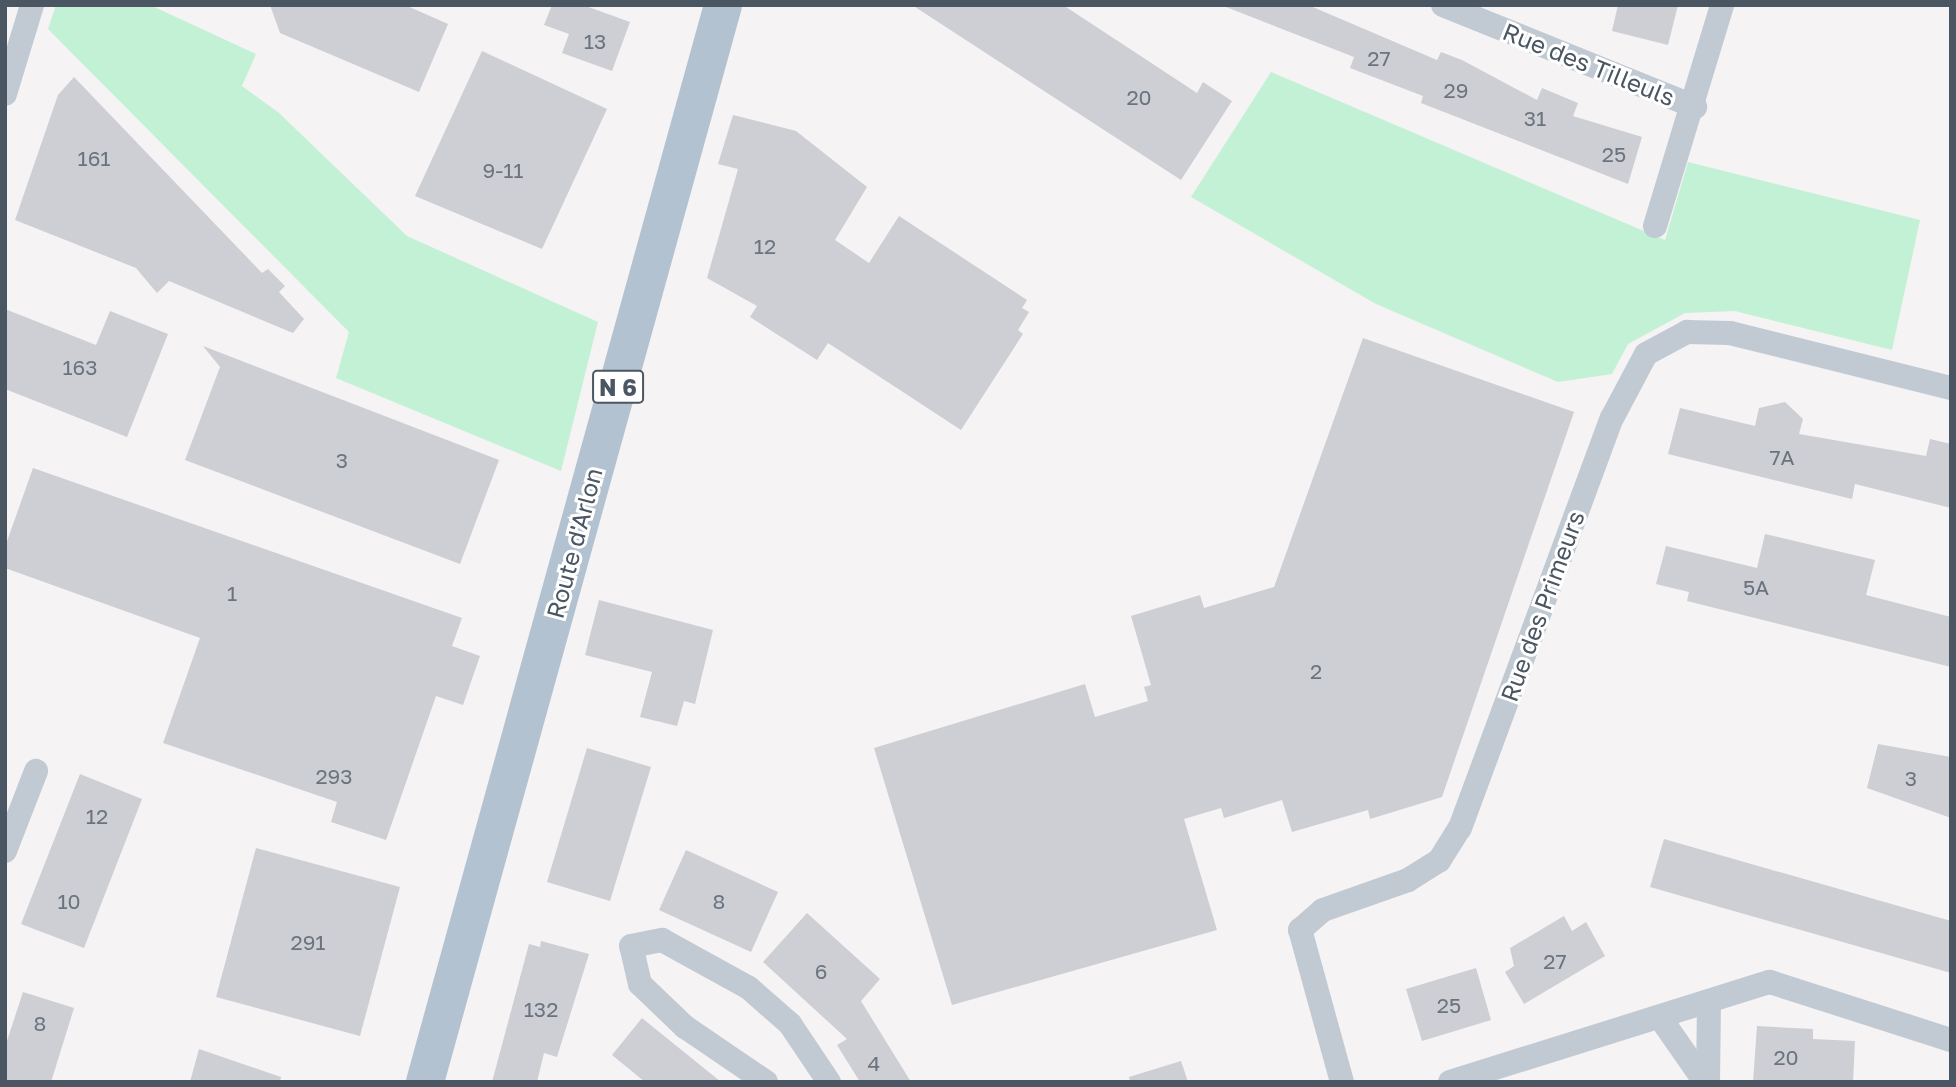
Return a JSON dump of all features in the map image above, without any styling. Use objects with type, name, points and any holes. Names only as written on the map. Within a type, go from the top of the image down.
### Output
[{"type":"main road","name":"Route d'Arlon","points":[[425,1082],[723,5]]},
{"type":"street","points":[[5,94],[32,5]]},
{"type":"street","name":"Rue des Tilleuls","points":[[1443,5],[1695,107]]},
{"type":"street","points":[[1655,226],[1695,107],[1723,5]]},
{"type":"street","name":"Rue des Primeurs","points":[[1342,1082],[1300,930],[1323,910],[1418,874],[1439,861],[1460,828],[1612,418],[1646,354],[1687,332],[1730,332],[1951,388]]},
{"type":"street","points":[[5,851],[36,771]]},
{"type":"street","points":[[766,1082],[685,1027],[640,984],[631,946],[662,940],[749,988],[790,1024],[829,1082]]},
{"type":"street","points":[[1450,1082],[1709,1004],[1770,982],[1951,1040]]},
{"type":"street","points":[[1706,1082],[1709,1004]]},
{"type":"street","points":[[1661,1019],[1706,1082]]},
{"type":"green space","points":[[56,5],[150,5],[256,54],[242,86],[279,113],[407,236],[598,322],[561,471],[336,378],[349,332],[48,29]]},
{"type":"green space","points":[[1271,72],[1665,240],[1688,162],[1920,220],[1892,350],[1735,311],[1685,313],[1628,344],[1612,374],[1558,382],[1376,304],[1191,197]]},
{"type":"building","points":[[270,5],[405,5],[448,24],[419,92],[280,33]]},
{"type":"building","points":[[552,5],[583,5],[630,22],[612,71],[562,53],[569,34],[544,25]]},
{"type":"building","points":[[912,5],[1063,5],[1197,93],[1203,82],[1232,101],[1181,180]]},
{"type":"building","points":[[1221,5],[1308,5],[1437,60],[1441,52],[1462,60],[1537,100],[1542,88],[1578,103],[1573,116],[1642,137],[1628,184],[1421,103],[1423,96],[1350,68],[1354,57]]},
{"type":"building","points":[[1618,5],[1678,5],[1668,45],[1612,31]]},
{"type":"building","points":[[482,51],[607,109],[542,249],[415,196]]},
{"type":"building","points":[[74,77],[262,273],[268,269],[285,286],[279,292],[304,319],[293,333],[169,281],[157,293],[136,268],[15,220],[58,95]]},
{"type":"building","points":[[733,115],[796,131],[867,187],[835,240],[869,263],[899,216],[1027,300],[1022,308],[1029,312],[1018,330],[1023,334],[961,430],[828,343],[817,360],[750,317],[757,306],[707,278],[738,169],[718,164]]},
{"type":"building","points":[[5,309],[96,345],[110,311],[168,334],[127,437],[5,389]]},
{"type":"building","points":[[1363,338],[1574,412],[1442,797],[1370,819],[1368,810],[1292,832],[1282,800],[1224,818],[1221,808],[1184,819],[1217,930],[952,1005],[874,748],[1085,684],[1095,717],[1148,701],[1144,687],[1151,685],[1131,616],[1200,595],[1204,608],[1274,587]]},
{"type":"building","points":[[203,346],[499,460],[460,564],[185,460],[220,367]]},
{"type":"building","points":[[1785,402],[1803,419],[1799,434],[1926,456],[1930,439],[1951,444],[1951,508],[1855,484],[1852,499],[1668,454],[1680,408],[1755,426],[1759,408]]},
{"type":"building","points":[[33,468],[462,618],[452,646],[480,656],[463,705],[436,696],[386,840],[331,822],[337,802],[163,743],[200,638],[5,568],[5,547]]},
{"type":"building","points":[[1765,534],[1875,560],[1866,595],[1951,617],[1951,667],[1687,601],[1689,592],[1656,584],[1666,546],[1757,568]]},
{"type":"building","points":[[599,600],[713,630],[695,704],[684,701],[677,726],[640,717],[652,672],[585,655]]},
{"type":"building","points":[[1878,744],[1951,757],[1951,818],[1867,788]]},
{"type":"building","points":[[587,748],[651,767],[610,901],[547,882]]},
{"type":"building","points":[[80,774],[142,799],[84,948],[21,924]]},
{"type":"building","points":[[1664,839],[1951,921],[1951,973],[1650,887]]},
{"type":"building","points":[[256,848],[400,887],[360,1036],[216,997]]},
{"type":"building","points":[[686,850],[778,892],[751,952],[659,910]]},
{"type":"building","points":[[807,913],[880,979],[861,1001],[911,1082],[860,1082],[837,1045],[847,1039],[763,962]]},
{"type":"building","points":[[1564,916],[1572,931],[1586,922],[1605,956],[1524,1004],[1505,972],[1514,966],[1510,948]]},
{"type":"building","points":[[541,941],[589,954],[557,1057],[544,1053],[537,1082],[492,1082],[529,944],[540,947]]},
{"type":"building","points":[[1476,968],[1491,1020],[1422,1041],[1406,989]]},
{"type":"building","points":[[23,992],[74,1008],[51,1082],[5,1082],[5,1047]]},
{"type":"building","points":[[642,1018],[721,1082],[645,1082],[612,1055]]},
{"type":"building","points":[[1757,1026],[1813,1029],[1813,1039],[1855,1041],[1853,1082],[1753,1082]]},
{"type":"building","points":[[199,1049],[281,1077],[280,1082],[190,1082]]},
{"type":"building","points":[[1181,1061],[1188,1082],[1130,1082],[1129,1077]]}]
